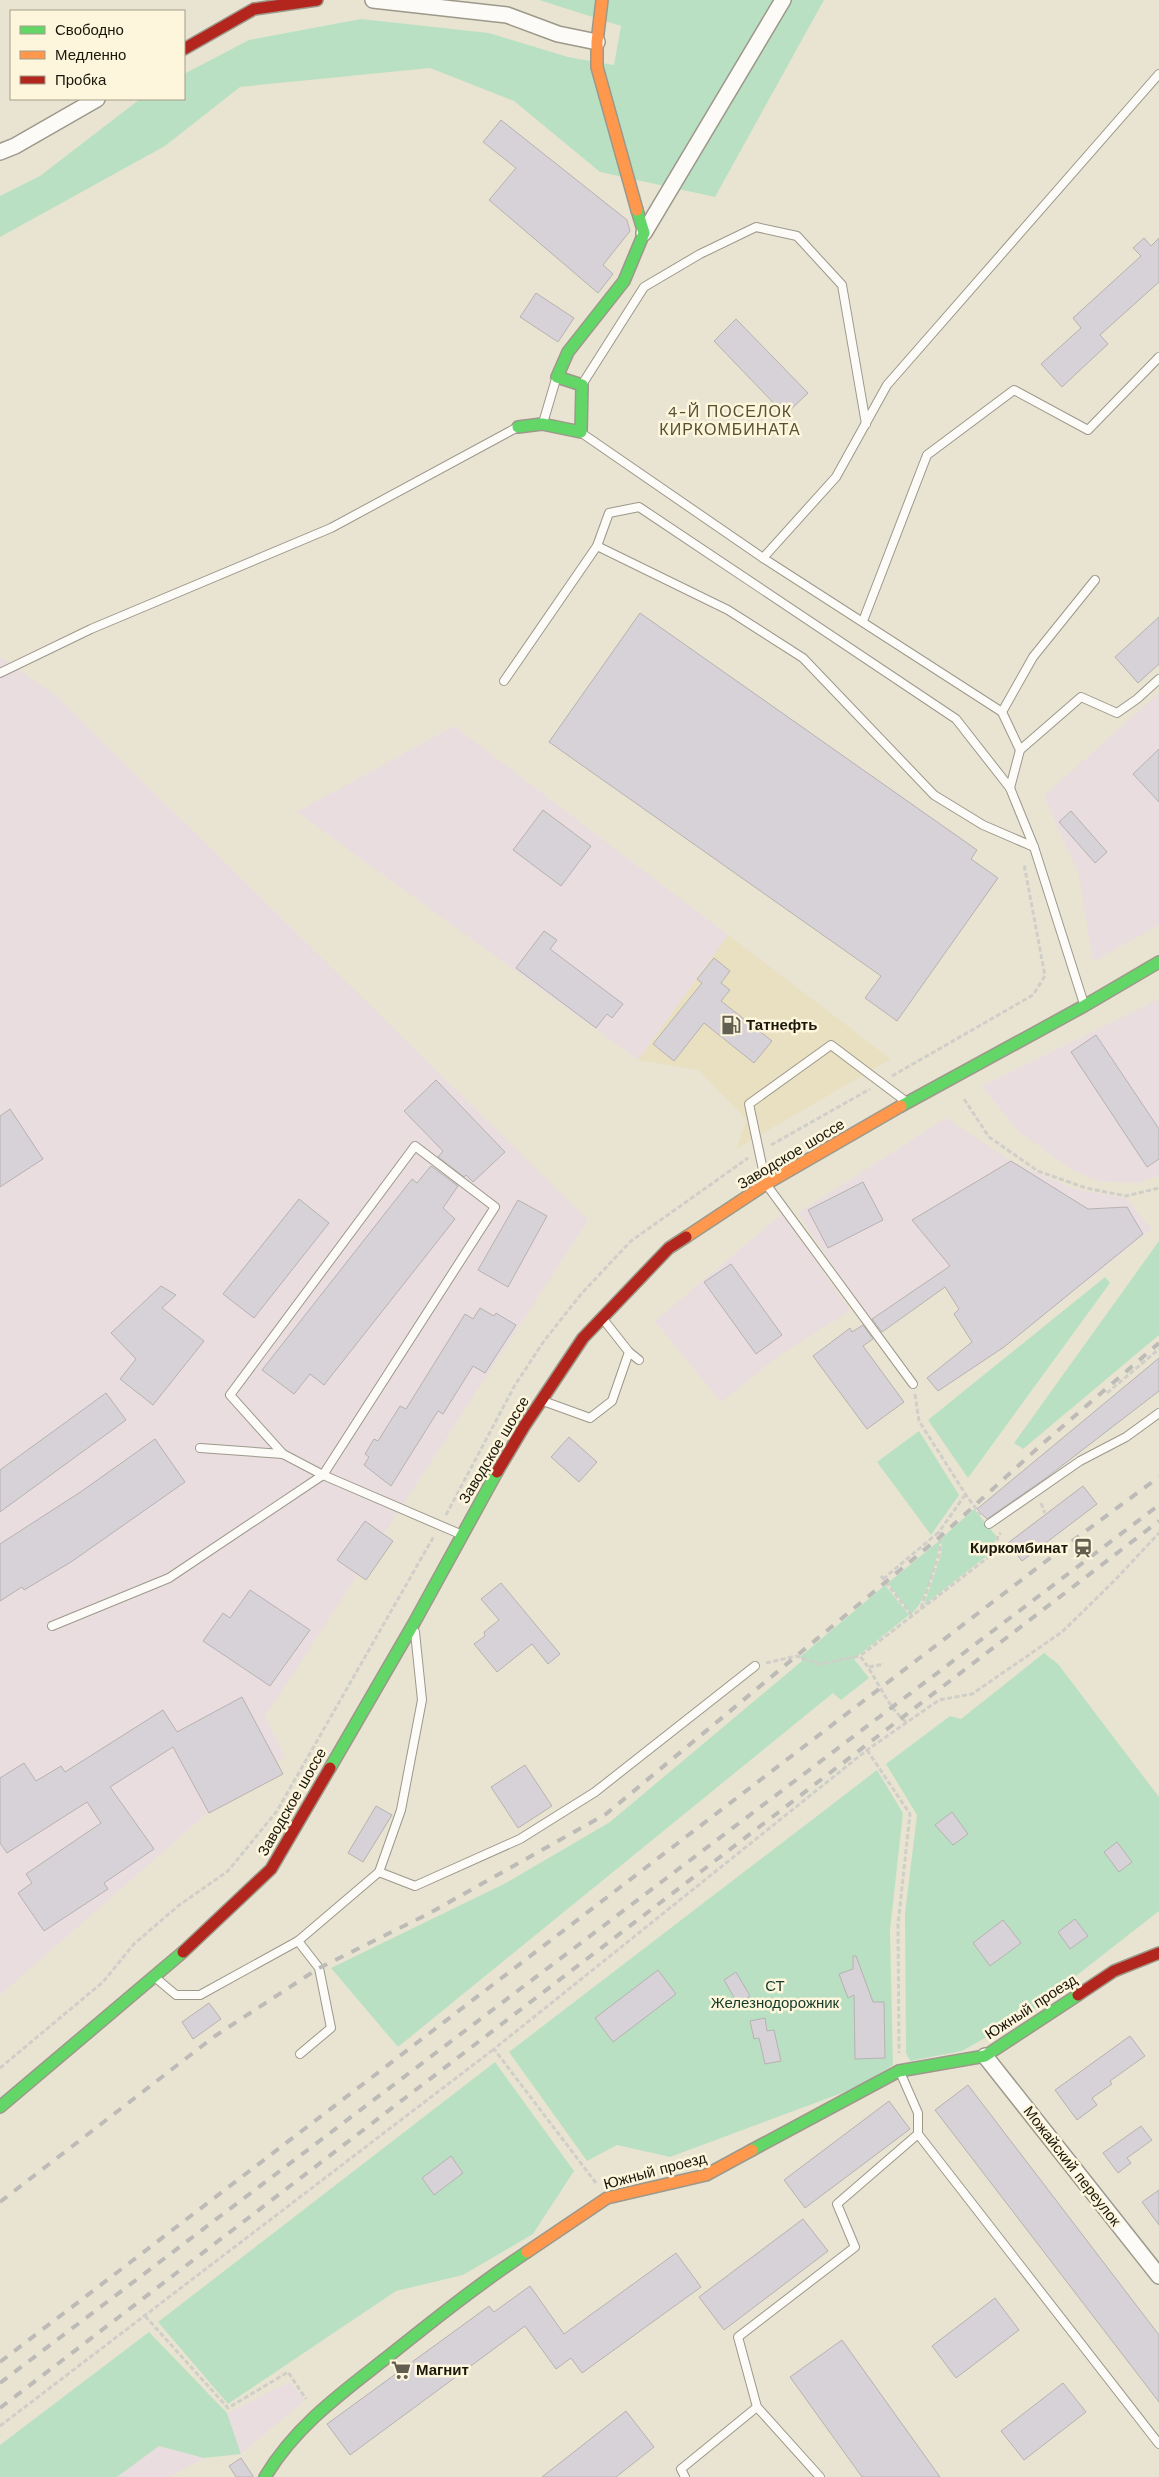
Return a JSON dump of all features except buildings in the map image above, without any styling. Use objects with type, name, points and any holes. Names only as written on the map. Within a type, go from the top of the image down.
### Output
[{"type":"street","points":[[185,48],[254,9],[317,0]]},
{"type":"street","points":[[373,0],[507,15],[558,34],[597,42]]},
{"type":"street","points":[[602,0],[597,42],[598,67],[644,232]]},
{"type":"street","points":[[518,427],[542,424],[581,432],[582,385],[557,377],[568,352],[624,281],[644,232],[783,0]]},
{"type":"street","points":[[0,152],[15,146],[95,100]]},
{"type":"street","name":"Заводское шоссе","points":[[0,2107],[155,1978],[225,1915],[270,1869],[414,1623],[491,1482],[542,1400],[582,1338],[669,1248],[766,1184],[1159,962]]},
{"type":"street","name":"Южный проезд","points":[[265,2477],[274,2461],[296,2432],[332,2398],[482,2282],[607,2198],[706,2175],[900,2071],[984,2056],[1114,1971],[1159,1953]]},
{"type":"street","name":"Можайский переулок","points":[[984,2056],[1159,2276]]},
{"type":"lane","points":[[763,558],[836,477],[886,385],[1159,74]]},
{"type":"lane","points":[[582,385],[644,287],[700,254],[756,227],[797,236],[842,285],[866,424]]},
{"type":"lane","points":[[863,621],[927,455],[1014,390],[1088,430],[1159,357]]},
{"type":"lane","points":[[542,424],[557,377]]},
{"type":"lane","points":[[0,673],[91,629],[331,528],[518,427]]},
{"type":"lane","points":[[581,432],[763,558],[1002,712],[1020,750]]},
{"type":"lane","points":[[504,681],[598,546],[609,513],[639,507],[956,719],[1010,788],[1034,846],[1084,1006]]},
{"type":"lane","points":[[598,546],[728,610],[803,658],[934,795],[982,825],[1034,846]]},
{"type":"lane","points":[[1002,712],[1033,657],[1095,580]]},
{"type":"lane","points":[[1010,788],[1020,750],[1081,697],[1117,713],[1137,700],[1159,679]]},
{"type":"lane","points":[[907,1103],[831,1045],[749,1104],[766,1184],[913,1384]]},
{"type":"lane","points":[[52,1626],[169,1578],[324,1475],[495,1207],[415,1146],[230,1395],[283,1454],[324,1475],[462,1535]]},
{"type":"lane","points":[[602,1318],[629,1352],[639,1360]]},
{"type":"lane","points":[[542,1400],[590,1418],[612,1401],[629,1352]]},
{"type":"lane","points":[[990,1524],[1080,1461],[1126,1437],[1159,1413]]},
{"type":"lane","points":[[200,1448],[283,1454]]},
{"type":"lane","points":[[155,1978],[176,1995],[200,1996],[298,1941],[379,1872],[400,1810],[422,1700],[414,1623]]},
{"type":"lane","points":[[379,1872],[415,1886],[520,1839],[596,1792],[755,1666]]},
{"type":"lane","points":[[298,1941],[319,1968],[331,2028],[300,2054]]},
{"type":"lane","points":[[900,2071],[918,2113],[918,2134],[1159,2444]]},
{"type":"lane","points":[[820,2477],[757,2407],[738,2337],[855,2247],[837,2204],[918,2134]]},
{"type":"lane","points":[[685,2477],[681,2469],[757,2407]]},
{"type":"path","points":[[964,1100],[989,1137],[1038,1171],[1086,1188],[1126,1196],[1159,1188]]},
{"type":"path","points":[[1107,1393],[1159,1349]]},
{"type":"path","points":[[912,1616],[882,1577],[938,1532],[966,1495],[919,1421],[913,1384]]},
{"type":"path","points":[[1033,1506],[1040,1500],[1045,1513]]},
{"type":"path","points":[[755,1666],[796,1656],[820,1664],[860,1656],[995,1552],[998,1535],[1005,1529]]},
{"type":"path","points":[[921,1609],[939,1555],[942,1536],[938,1532]]},
{"type":"path","points":[[0,2426],[494,2049],[867,1750],[939,1700],[972,1694],[1062,1632],[1159,1533]]},
{"type":"path","points":[[860,1656],[874,1674],[880,1689],[906,1722]]},
{"type":"path","points":[[869,1667],[884,1664]]},
{"type":"path","points":[[867,1750],[910,1814],[898,1924],[900,2071]]},
{"type":"path","points":[[494,2049],[607,2198]]},
{"type":"path","points":[[145,2316],[228,2408],[288,2372],[317,2414]]},
{"type":"shaded area","points":[[0,657],[55,695],[588,1220],[265,1717],[285,1757],[238,1786],[0,1995]]},
{"type":"shaded area","points":[[1159,693],[1159,925],[1093,962],[1079,875],[1044,796]]},
{"type":"shaded area","points":[[454,726],[728,935],[638,1060],[297,812]]},
{"type":"shaded area","points":[[728,935],[891,1059],[736,1149],[747,1120],[698,1070],[638,1060]]},
{"type":"shaded area","points":[[1159,999],[1159,1176],[1137,1183],[1097,1181],[1071,1169],[1019,1132],[982,1086]]},
{"type":"shaded area","points":[[946,1118],[1011,1161],[1074,1189],[1125,1198],[1152,1229],[1004,1347],[950,1266],[869,1320],[798,1213]]},
{"type":"shaded area","points":[[783,1213],[850,1311],[780,1355],[721,1402],[655,1321]]},
{"type":"shaded area","points":[[290,2382],[305,2400],[241,2454],[227,2413]]},
{"type":"shaded area","points":[[159,2446],[204,2458],[170,2477],[117,2477]]},
{"type":"green space","points":[[539,0],[824,0],[715,197],[600,172],[514,101],[430,68],[240,87],[165,146],[0,237],[0,196],[40,176],[139,100],[185,100],[185,73],[249,40],[361,19],[489,33],[568,57],[614,65],[621,26]]},
{"type":"green space","points":[[1159,1241],[1159,1335],[1023,1449],[1014,1443]]},
{"type":"green space","points":[[1105,1277],[1110,1283],[968,1478],[928,1420]]},
{"type":"green space","points":[[919,1431],[959,1495],[931,1535],[877,1462]]},
{"type":"green space","points":[[974,1509],[996,1536],[993,1551],[924,1605],[941,1555],[942,1538]]},
{"type":"green space","points":[[940,1540],[934,1569],[926,1590],[917,1608],[911,1614],[888,1583]]},
{"type":"green space","points":[[885,1585],[909,1615],[854,1659],[869,1678],[841,1700],[833,1693],[398,2047],[331,1968],[504,1884],[610,1822],[802,1661],[800,1657]]},
{"type":"green space","points":[[1044,1653],[1058,1664],[1159,1797],[1159,1911],[1026,2015],[962,2051],[910,2061],[906,2053],[905,1913],[917,1815],[886,1764],[950,1716],[961,1719]]},
{"type":"green space","name":"СТ Железнодорожник","points":[[877,1770],[903,1813],[890,1930],[893,2065],[858,2087],[670,2157],[617,2145],[587,2161],[509,2052]]},
{"type":"green space","points":[[495,2062],[574,2171],[533,2234],[463,2275],[396,2291],[228,2404],[158,2322]]},
{"type":"green space","points":[[149,2332],[227,2413],[241,2454],[204,2458],[159,2446],[117,2477],[0,2477],[0,2445]]},
{"type":"railway","points":[[0,2202],[215,2036],[319,1968],[428,1914],[606,1814],[941,1536],[1040,1446],[1159,1343]]},
{"type":"railway","points":[[0,2362],[1075,1539],[1159,1477]]},
{"type":"railway","points":[[0,2383],[1159,1505]]},
{"type":"railway","points":[[0,2408],[1159,1521]]},
{"type":"traffic: fast","points":[[518,427],[542,424],[581,432],[582,385],[557,377],[568,352],[624,281],[644,233],[637,210]]},
{"type":"traffic: fast","points":[[901,1106],[1084,1006],[1159,962]]},
{"type":"traffic: fast","points":[[330,1768],[414,1623],[497,1472]]},
{"type":"traffic: fast","points":[[0,2107],[183,1952]]},
{"type":"traffic: fast","points":[[752,2150],[899,2071],[985,2056],[1078,1995]]},
{"type":"traffic: fast","points":[[265,2477],[291,2441],[338,2396],[457,2302],[527,2252]]},
{"type":"traffic: slow","points":[[602,0],[597,42],[597,67],[637,210]]},
{"type":"traffic: slow","points":[[686,1237],[766,1184],[901,1106]]},
{"type":"traffic: slow","points":[[527,2252],[607,2198],[706,2175],[752,2150]]},
{"type":"traffic: jam","points":[[185,48],[254,9],[317,0]]},
{"type":"traffic: jam","points":[[497,1472],[525,1425],[583,1338],[669,1248],[686,1237]]},
{"type":"traffic: jam","points":[[183,1952],[271,1869],[330,1768]]},
{"type":"traffic: jam","points":[[1078,1995],[1114,1971],[1159,1953]]},
{"type":"place","name":"Татнефть","points":[[731,1025]]},
{"type":"place","name":"Киркомбинат","points":[[1083,1548]]},
{"type":"place","name":"Магнит","points":[[401,2370]]},
{"type":"district","name":"4-Й ПОСЕЛОК КИРКОМБИНАТА","points":[[730,420]]}]
